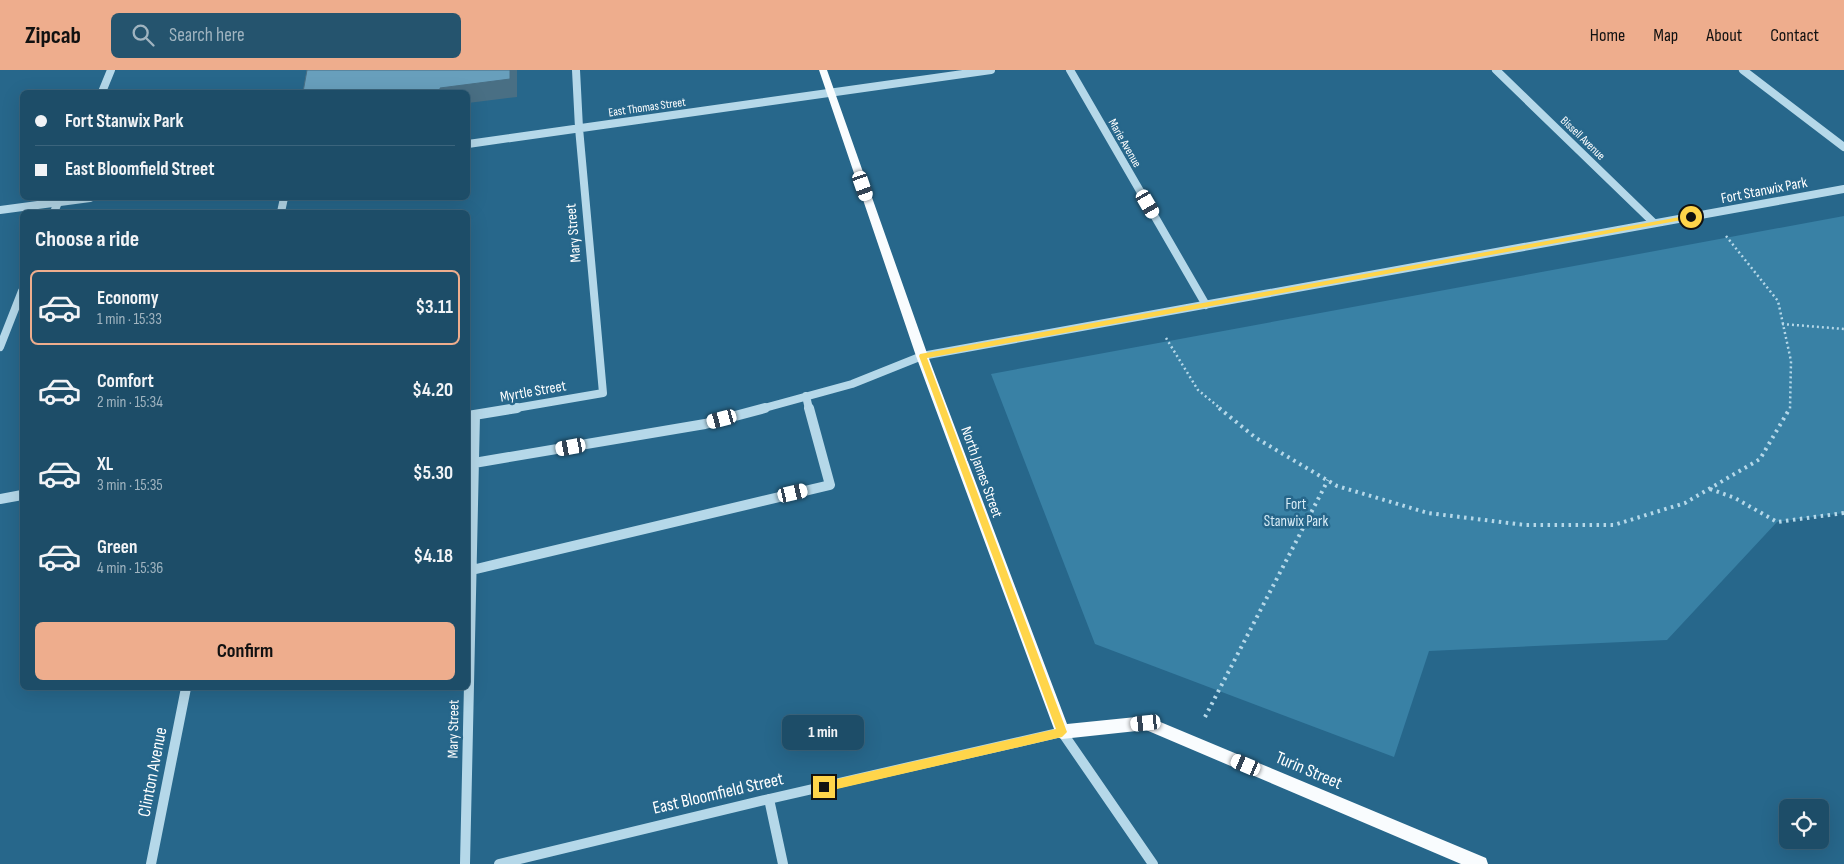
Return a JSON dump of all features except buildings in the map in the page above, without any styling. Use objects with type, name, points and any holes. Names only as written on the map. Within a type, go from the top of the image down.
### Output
[{"type":"main road","name":"North James Street","points":[[823,70],[922,356],[1062,732]]},
{"type":"main road","name":"Turin Street","points":[[1062,732],[1146,723],[1480,864]]},
{"type":"street","points":[[103,90],[112,70]]},
{"type":"street","name":"Mary Street","points":[[576,70],[579,128],[603,393]]},
{"type":"street","name":"East Thomas Street","points":[[470,144],[991,70]]},
{"type":"street","name":"Marie Avenue","points":[[1070,70],[1206,305]]},
{"type":"street","name":"Bissell Avenue","points":[[1496,70],[1654,223]]},
{"type":"street","points":[[1743,70],[1844,148]]},
{"type":"street","name":"Fort Stanwix Park","points":[[474,463],[705,424],[852,384],[922,356],[1844,189]]},
{"type":"street","points":[[0,210],[59,200]]},
{"type":"street","points":[[0,347],[20,296]]},
{"type":"street","name":"Myrtle Street","points":[[471,415],[603,393]]},
{"type":"street","points":[[472,570],[830,485],[806,396]]},
{"type":"street","name":"Mary Street","points":[[470,654],[474,463],[471,415]]},
{"type":"street","points":[[0,499],[20,495]]},
{"type":"street","name":"Clinton Avenue","points":[[151,864],[186,690]]},
{"type":"street","name":"Mary Street","points":[[465,864],[469,690]]},
{"type":"street","name":"East Bloomfield Street","points":[[499,864],[769,799],[1062,732]]},
{"type":"street","name":"North James Street","points":[[1062,732],[1153,864]]},
{"type":"street","points":[[769,799],[783,864]]},
{"type":"path","points":[[1164,334],[1198,390],[1256,438],[1337,486],[1428,512],[1525,526],[1614,524],[1685,503],[1760,459],[1790,410],[1791,361],[1778,301],[1721,230]]},
{"type":"path","points":[[1782,324],[1844,329]]},
{"type":"path","points":[[1192,742],[1328,480]]},
{"type":"path","points":[[1710,489],[1735,498],[1777,522],[1844,513]]},
{"type":"green space","name":"Fort Stanwix Park","points":[[1844,216],[1844,513],[1777,522],[1667,640],[1429,651],[1394,757],[1095,644],[991,374]]},
{"type":"route","points":[[824,787],[1062,732],[922,356],[1691,217]]}]
